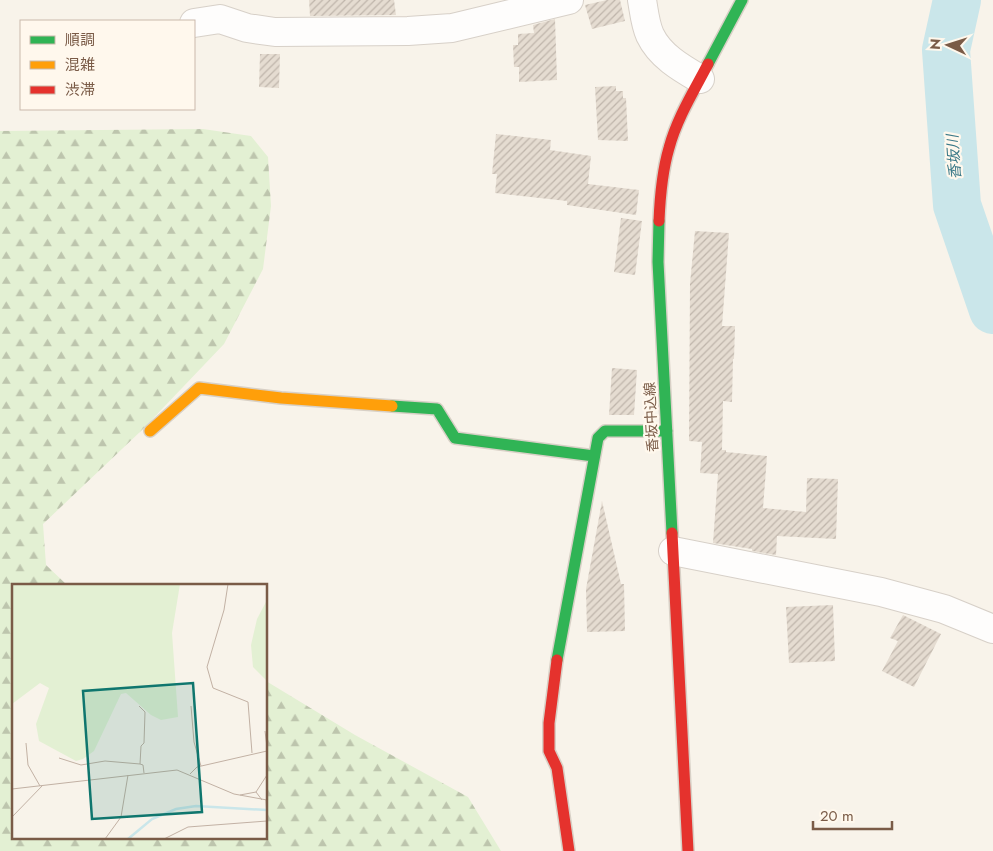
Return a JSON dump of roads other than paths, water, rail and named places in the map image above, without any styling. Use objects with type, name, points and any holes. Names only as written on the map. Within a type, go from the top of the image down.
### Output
[{"type":"street","points":[[195,24],[220,19],[247,28],[274,32],[408,31],[452,28],[570,0]]},
{"type":"street","points":[[642,0],[650,34],[658,48],[679,67],[700,79]]},
{"type":"street","name":"香坂中込線","points":[[688,851],[658,262],[660,196],[669,146],[680,118],[742,0]]},
{"type":"street","points":[[150,431],[199,388],[281,398],[437,408],[455,438],[594,456]]},
{"type":"street","points":[[569,851],[556,768],[550,751],[549,723],[553,682],[598,438],[605,431],[667,431]]},
{"type":"street","points":[[673,551],[881,592],[944,609],[993,629]]},
{"type":"waterway","name":"香坂川","points":[[957,0],[946,50],[957,205],[993,310]]}]
